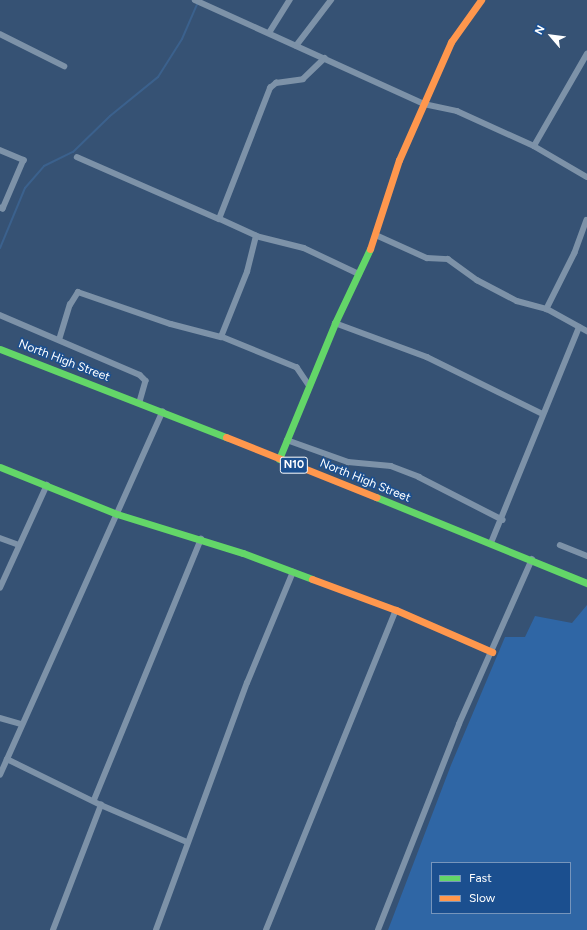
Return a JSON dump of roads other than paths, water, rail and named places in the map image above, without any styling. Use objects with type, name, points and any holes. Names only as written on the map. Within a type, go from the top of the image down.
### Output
[{"type":"main road","points":[[279,459],[334,324],[376,235],[399,160],[451,42],[481,0]]},
{"type":"main road","name":"North High Street","points":[[0,349],[140,402],[279,459],[532,559],[587,583]]},
{"type":"main road","points":[[0,467],[116,514],[201,539],[396,610],[492,652]]},
{"type":"street","points":[[195,0],[424,104],[457,112],[534,146],[587,177]]},
{"type":"street","points":[[269,33],[290,0]]},
{"type":"street","points":[[296,46],[332,0]]},
{"type":"street","points":[[0,34],[64,66]]},
{"type":"street","points":[[534,146],[587,54]]},
{"type":"street","points":[[219,219],[270,88],[276,83],[303,78],[325,58]]},
{"type":"street","points":[[0,150],[24,160],[3,209],[0,208]]},
{"type":"street","points":[[77,157],[256,236],[304,248],[358,274]]},
{"type":"street","points":[[547,309],[575,253],[587,220]]},
{"type":"street","points":[[376,235],[427,258],[448,259],[477,280],[517,301],[547,309],[587,331]]},
{"type":"street","points":[[221,337],[247,272],[256,236]]},
{"type":"street","points":[[59,340],[70,305],[78,292],[171,324],[221,337],[297,368],[309,386]]},
{"type":"street","points":[[0,315],[140,375],[146,381],[140,402]]},
{"type":"street","points":[[334,324],[426,357],[543,414]]},
{"type":"street","points":[[492,543],[503,520],[543,414],[579,327]]},
{"type":"street","points":[[0,774],[21,724],[162,412]]},
{"type":"street","points":[[287,440],[348,462],[398,469],[419,477],[503,520]]},
{"type":"street","points":[[0,588],[47,485]]},
{"type":"street","points":[[0,538],[19,545]]},
{"type":"street","points":[[94,800],[201,539]]},
{"type":"street","points":[[560,546],[587,556]]},
{"type":"street","points":[[378,930],[459,724],[532,559]]},
{"type":"street","points":[[156,930],[187,842],[247,683],[293,572]]},
{"type":"street","points":[[266,930],[396,610]]},
{"type":"street","points":[[0,718],[21,724]]},
{"type":"street","points":[[7,759],[94,800],[101,805],[187,842]]},
{"type":"street","points":[[53,930],[101,805]]},
{"type":"waterway","points":[[0,248],[25,188],[44,166],[73,152],[110,116],[158,77],[182,39],[198,2]]}]
